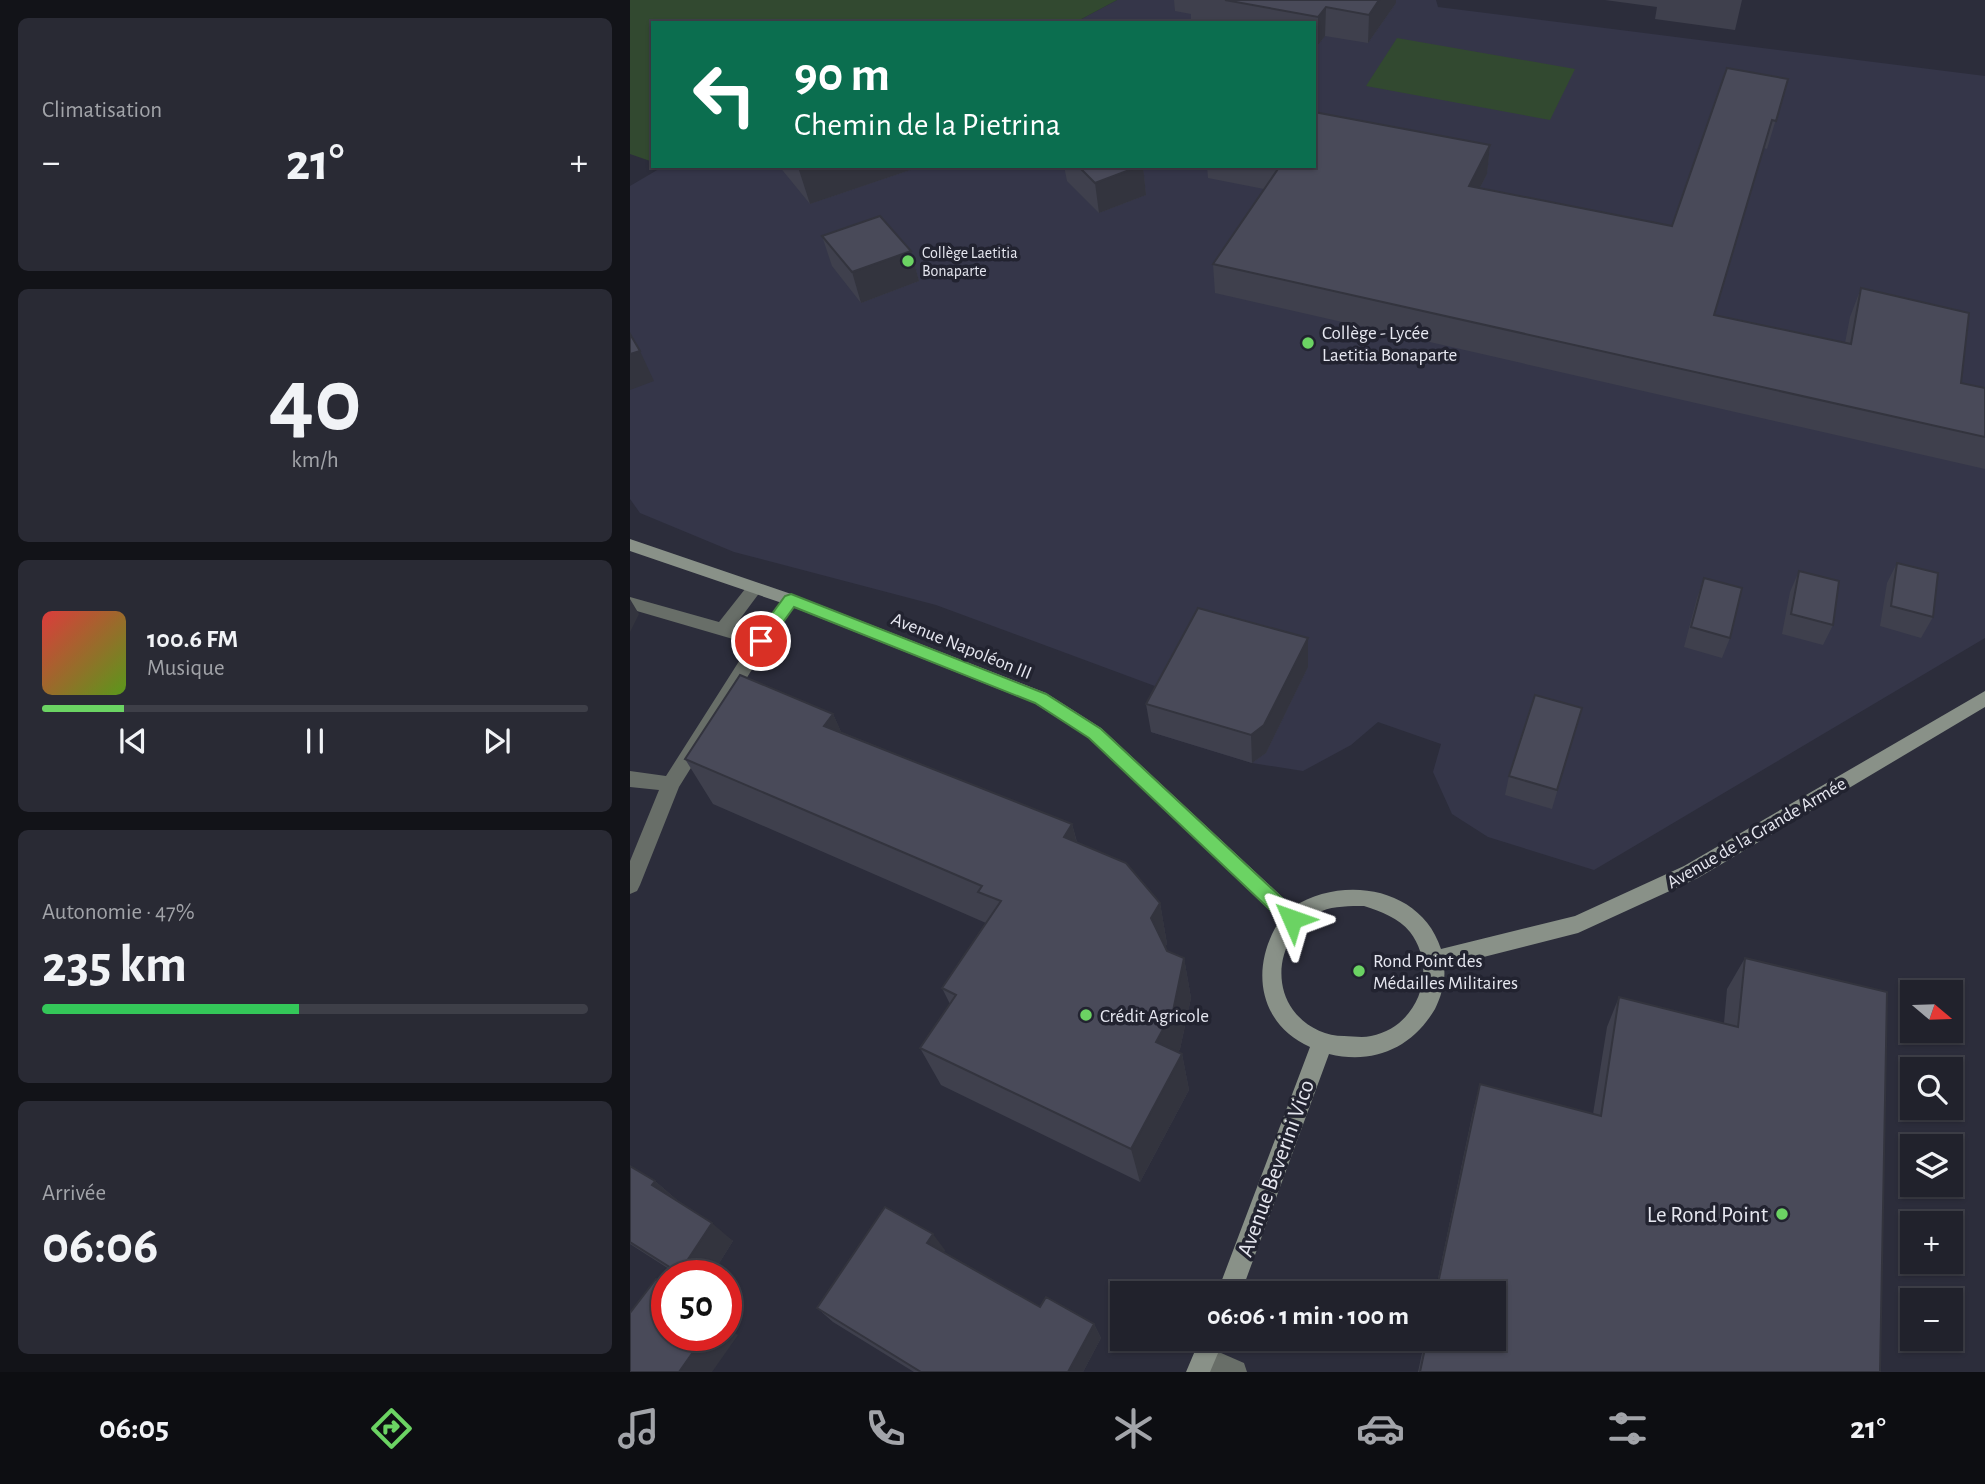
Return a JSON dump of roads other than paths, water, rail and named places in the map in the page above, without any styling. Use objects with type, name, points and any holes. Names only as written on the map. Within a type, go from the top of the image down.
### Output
[{"type":"main road","name":"Avenue Napoléon III","points":[[630,545],[791,600],[1040,698],[1095,733],[1292,919]]},
{"type":"main road","name":"Avenue de la Grande Armée","points":[[1434,960],[1578,924],[1691,872],[1985,698]]},
{"type":"main road","points":[[1364,897],[1389,904],[1410,918],[1426,938],[1434,960],[1434,987],[1430,1000],[1425,1012],[1406,1033],[1381,1046],[1351,1049],[1322,1043],[1302,1032],[1286,1016],[1275,997],[1270,976],[1272,955],[1280,936],[1292,919],[1313,905],[1338,898],[1364,897]]},
{"type":"main road","name":"Avenue Beverini Vico","points":[[1233,1281],[1322,1043]]},
{"type":"street","points":[[722,630],[755,588]]},
{"type":"street","points":[[630,885],[671,784],[761,641],[791,600]]},
{"type":"street","points":[[630,603],[761,641]]},
{"type":"street","points":[[630,779],[671,784]]},
{"type":"street","points":[[1205,1356],[1235,1372]]},
{"type":"place","name":"Collège Laetitia Bonaparte","points":[[908,261]]},
{"type":"place","name":"Collège - Lycée Laetitia Bonaparte","points":[[1308,343]]},
{"type":"place","name":"Rond Point des Médailles Militaires","points":[[1359,971]]},
{"type":"place","name":"Crédit Agricole","points":[[1086,1015]]},
{"type":"place","name":"Le Rond Point","points":[[1782,1214]]}]
